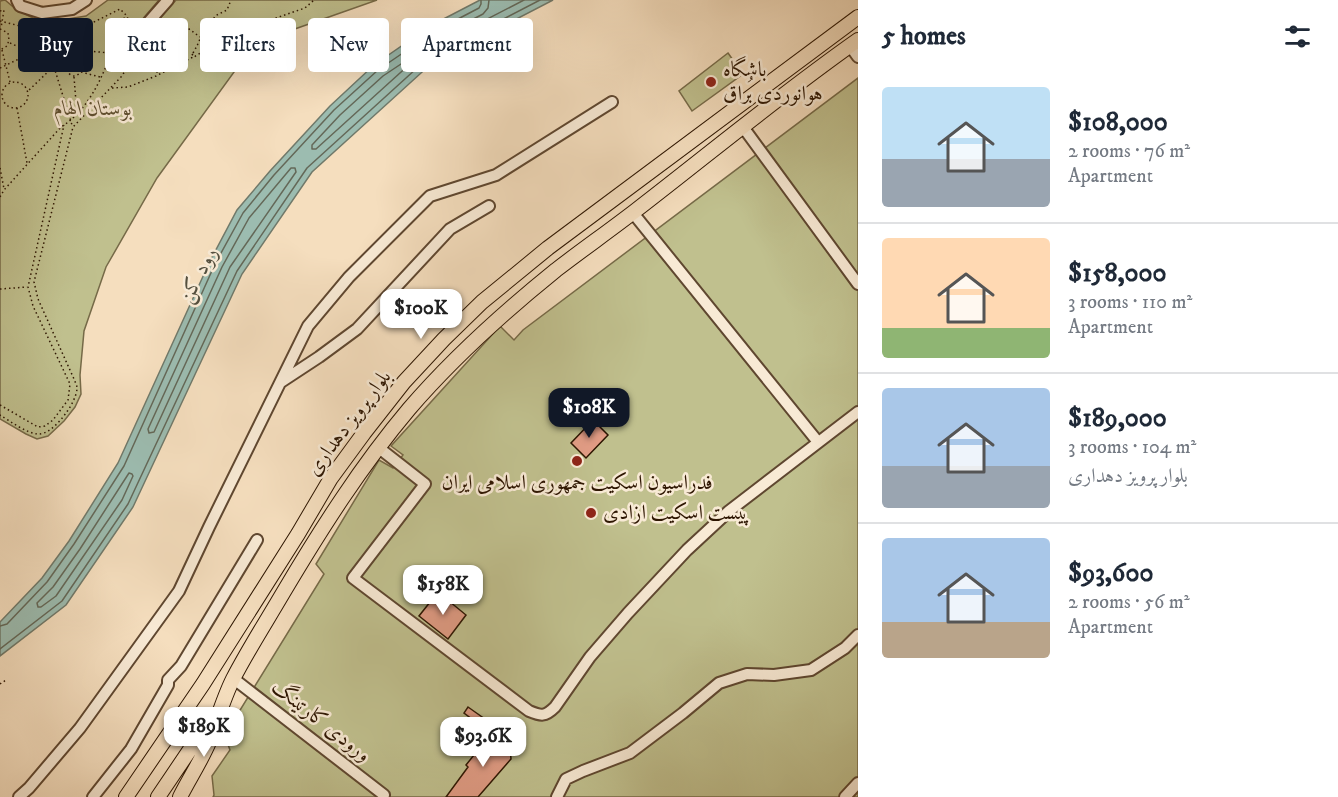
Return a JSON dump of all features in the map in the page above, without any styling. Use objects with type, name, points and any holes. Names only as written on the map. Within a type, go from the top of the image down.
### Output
[{"type":"main road","name":"بلوار پرویز دهداری","points":[[126,797],[133,791],[203,684],[331,478],[404,382],[444,339],[482,302],[548,248],[858,17]]},
{"type":"main road","name":"بلوار پرویز دهداری","points":[[180,797],[208,743],[234,679],[312,545],[344,496],[409,409],[479,338],[557,270],[742,127],[855,48]]},
{"type":"main road","points":[[158,797],[224,701]]},
{"type":"street","points":[[16,0],[20,6],[42,13],[72,9],[86,0]]},
{"type":"street","points":[[152,18],[168,0]]},
{"type":"street","points":[[19,797],[80,728],[179,591],[308,326],[350,277],[430,196],[496,175],[612,102]]},
{"type":"street","points":[[742,127],[858,284]]},
{"type":"street","points":[[280,382],[320,357],[357,329],[450,229],[489,206]]},
{"type":"street","points":[[633,213],[818,442]]},
{"type":"street","points":[[379,448],[425,484],[353,578],[529,711],[539,715],[549,713],[555,707],[590,657],[687,550],[729,511],[858,412]]},
{"type":"street","points":[[93,797],[130,749],[168,685],[168,680],[181,666],[257,540]]},
{"type":"street","points":[[557,797],[566,779],[630,753],[719,683],[747,674],[774,675],[811,670],[845,648],[858,635]]},
{"type":"street","name":"ورودی کارتینگ","points":[[234,679],[384,795]]},
{"type":"street","points":[[845,797],[858,783]]},
{"type":"path","points":[[214,18],[227,10],[231,0]]},
{"type":"path","points":[[111,88],[128,87],[156,76],[194,57],[232,33],[304,8],[314,0]]},
{"type":"path","points":[[93,23],[120,9],[128,18]]},
{"type":"path","points":[[0,11],[4,10],[0,29],[9,36],[9,43],[1,50],[11,83]]},
{"type":"path","points":[[1,22],[18,26]]},
{"type":"path","points":[[194,57],[192,54],[200,40]]},
{"type":"path","points":[[9,43],[18,47]]},
{"type":"path","points":[[0,68],[18,60]]},
{"type":"path","points":[[0,197],[27,164],[88,101],[105,67]]},
{"type":"path","points":[[27,92],[49,72]]},
{"type":"path","points":[[55,72],[73,127]]},
{"type":"path","points":[[70,72],[74,76],[77,114]]},
{"type":"path","points":[[74,76],[80,72],[101,77]]},
{"type":"path","points":[[0,415],[23,429],[39,434],[51,430],[69,409],[77,388],[38,299],[34,282],[73,127],[125,72]]},
{"type":"path","points":[[11,83],[23,85],[27,92],[28,96],[24,104],[17,107],[9,106],[3,100],[2,92],[11,83]]},
{"type":"path","points":[[17,107],[27,164]]},
{"type":"path","points":[[0,405],[38,427],[45,426],[53,420],[68,400],[70,384],[33,306],[28,287],[64,125]]},
{"type":"path","points":[[0,168],[4,190]]},
{"type":"path","points":[[0,289],[28,287]]},
{"type":"path","points":[[0,684],[6,680]]},
{"type":"green space","name":"بوستان الهام","points":[[5,0],[17,10],[33,18],[18,18],[18,72],[93,72],[93,18],[74,18],[86,16],[108,0],[159,0],[144,18],[105,18],[105,72],[188,72],[188,18],[160,18],[176,0],[377,0],[326,18],[308,18],[308,24],[296,29],[296,18],[200,18],[200,72],[234,72],[157,178],[106,267],[84,331],[80,375],[81,394],[75,407],[64,421],[48,436],[37,439],[0,419],[0,1]]},
{"type":"green space","name":"باشگاه هوانوردی بُراق","points":[[728,53],[743,74],[692,111],[679,91]]},
{"type":"green space","points":[[858,78],[858,797],[213,797],[212,776],[230,750],[227,742],[229,728],[324,574],[316,564],[379,460],[393,468],[403,455],[391,446],[500,326],[514,340],[523,330]]},
{"type":"water","points":[[480,0],[553,0],[518,18],[445,18]]},
{"type":"water","points":[[401,46],[401,72],[422,72],[312,172],[242,274],[133,507],[66,605],[0,656],[0,622],[42,578],[69,541],[118,463],[210,261],[237,210],[330,106],[366,72],[389,72],[389,55]]},
{"type":"building","points":[[593,420],[608,435],[586,458],[571,443]]},
{"type":"building","points":[[438,592],[466,615],[448,639],[419,616]]},
{"type":"building","points":[[468,707],[506,734],[493,735],[464,713]]},
{"type":"building","points":[[506,734],[511,759],[478,797],[446,797],[468,767],[466,765],[486,740],[482,749],[493,735]]},
{"type":"place","name":"باشگاه هوانوردی بُراق","points":[[711,82]]},
{"type":"place","name":"فدراسیون اسکیت جمهوری اسلامی ایران","points":[[577,461]]},
{"type":"place","name":"پیست اسکیت ازادی","points":[[591,513]]},
{"type":"water label","name":"رود کن","points":[[198,275]]}]
